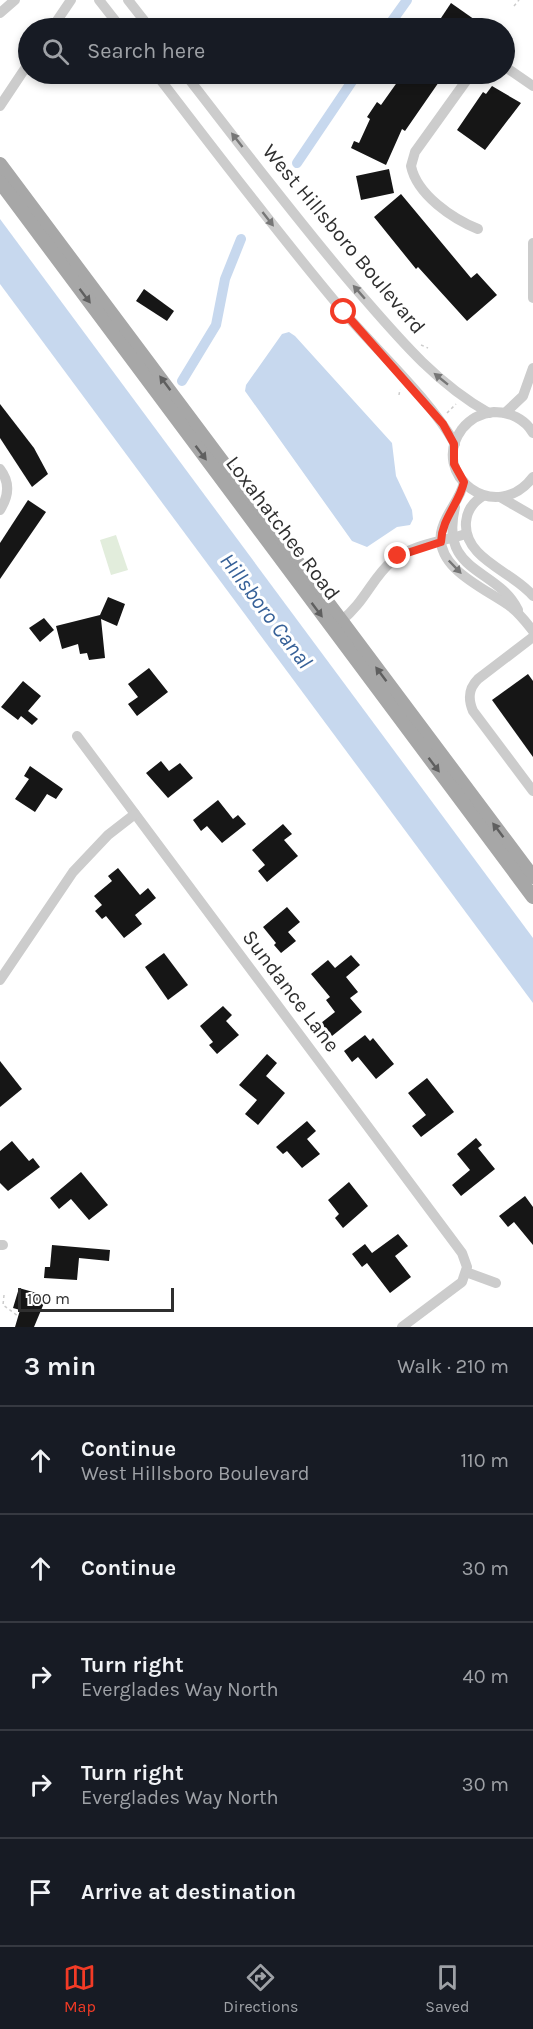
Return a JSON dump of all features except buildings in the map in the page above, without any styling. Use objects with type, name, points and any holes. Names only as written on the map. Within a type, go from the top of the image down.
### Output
[{"type":"main road","name":"Loxahatchee Road","points":[[0,164],[533,877]]},
{"type":"main road","name":"Loxahatchee Road","points":[[0,182],[533,897]]},
{"type":"street","points":[[0,14],[15,0]]},
{"type":"street","points":[[59,18],[71,0]]},
{"type":"street","points":[[99,0],[113,18]]},
{"type":"street","points":[[128,0],[142,18]]},
{"type":"street","points":[[515,74],[533,86]]},
{"type":"street","points":[[0,106],[18,79]]},
{"type":"street","name":"West Hillsboro Boulevard","points":[[164,84],[285,241],[354,324],[439,419],[454,444]]},
{"type":"street","name":"West Hillsboro Boulevard","points":[[193,84],[315,241],[403,343],[442,380],[489,413]]},
{"type":"street","points":[[464,84],[415,152],[411,166],[417,180],[445,212],[478,229]]},
{"type":"street","points":[[533,243],[533,298]]},
{"type":"street","points":[[505,413],[523,396],[533,368]]},
{"type":"street","points":[[533,433],[522,420],[505,413],[489,413],[476,417],[465,426],[454,444],[454,464],[464,482],[483,496],[500,497],[516,493],[533,477]]},
{"type":"street","points":[[0,469],[6,476],[8,491],[0,510]]},
{"type":"street","points":[[464,482],[444,522],[441,542],[446,556],[455,569],[498,592]]},
{"type":"street","points":[[483,496],[473,503],[468,512],[466,534],[479,554],[509,575],[533,596]]},
{"type":"street","points":[[500,497],[533,516]]},
{"type":"street","points":[[455,504],[452,524],[454,538],[468,565],[521,615],[533,631]]},
{"type":"street","points":[[341,621],[362,602],[394,559],[466,534]]},
{"type":"street","points":[[498,592],[509,575]]},
{"type":"street","points":[[533,638],[478,679],[472,686],[469,696],[473,711],[533,791]]},
{"type":"street","name":"Sundance Lane","points":[[77,736],[462,1253],[466,1272]]},
{"type":"street","points":[[0,980],[73,872],[108,835],[135,814]]},
{"type":"street","points":[[402,1327],[462,1282],[466,1272],[496,1282]]},
{"type":"path","points":[[514,6],[519,0]]},
{"type":"path","points":[[446,414],[458,400]]},
{"type":"path","points":[[4,1295],[3,1305],[18,1316]]},
{"type":"green space","points":[[116,535],[128,570],[111,575],[100,540]]},
{"type":"water","name":"Hillsboro Canal","points":[[0,219],[533,938],[533,1003],[0,284]]},
{"type":"water","points":[[289,332],[392,443],[396,476],[412,510],[413,519],[410,525],[397,527],[367,547],[352,541],[245,391],[246,385],[282,334]]},
{"type":"waterway","points":[[394,18],[407,0]]},
{"type":"waterway","points":[[297,163],[350,84]]},
{"type":"waterway","points":[[182,381],[216,325],[225,279],[241,239]]},
{"type":"route","points":[[344,312],[443,424],[454,444],[453,457],[456,471],[464,482],[459,497],[447,514],[441,532],[441,542],[398,556]]}]
